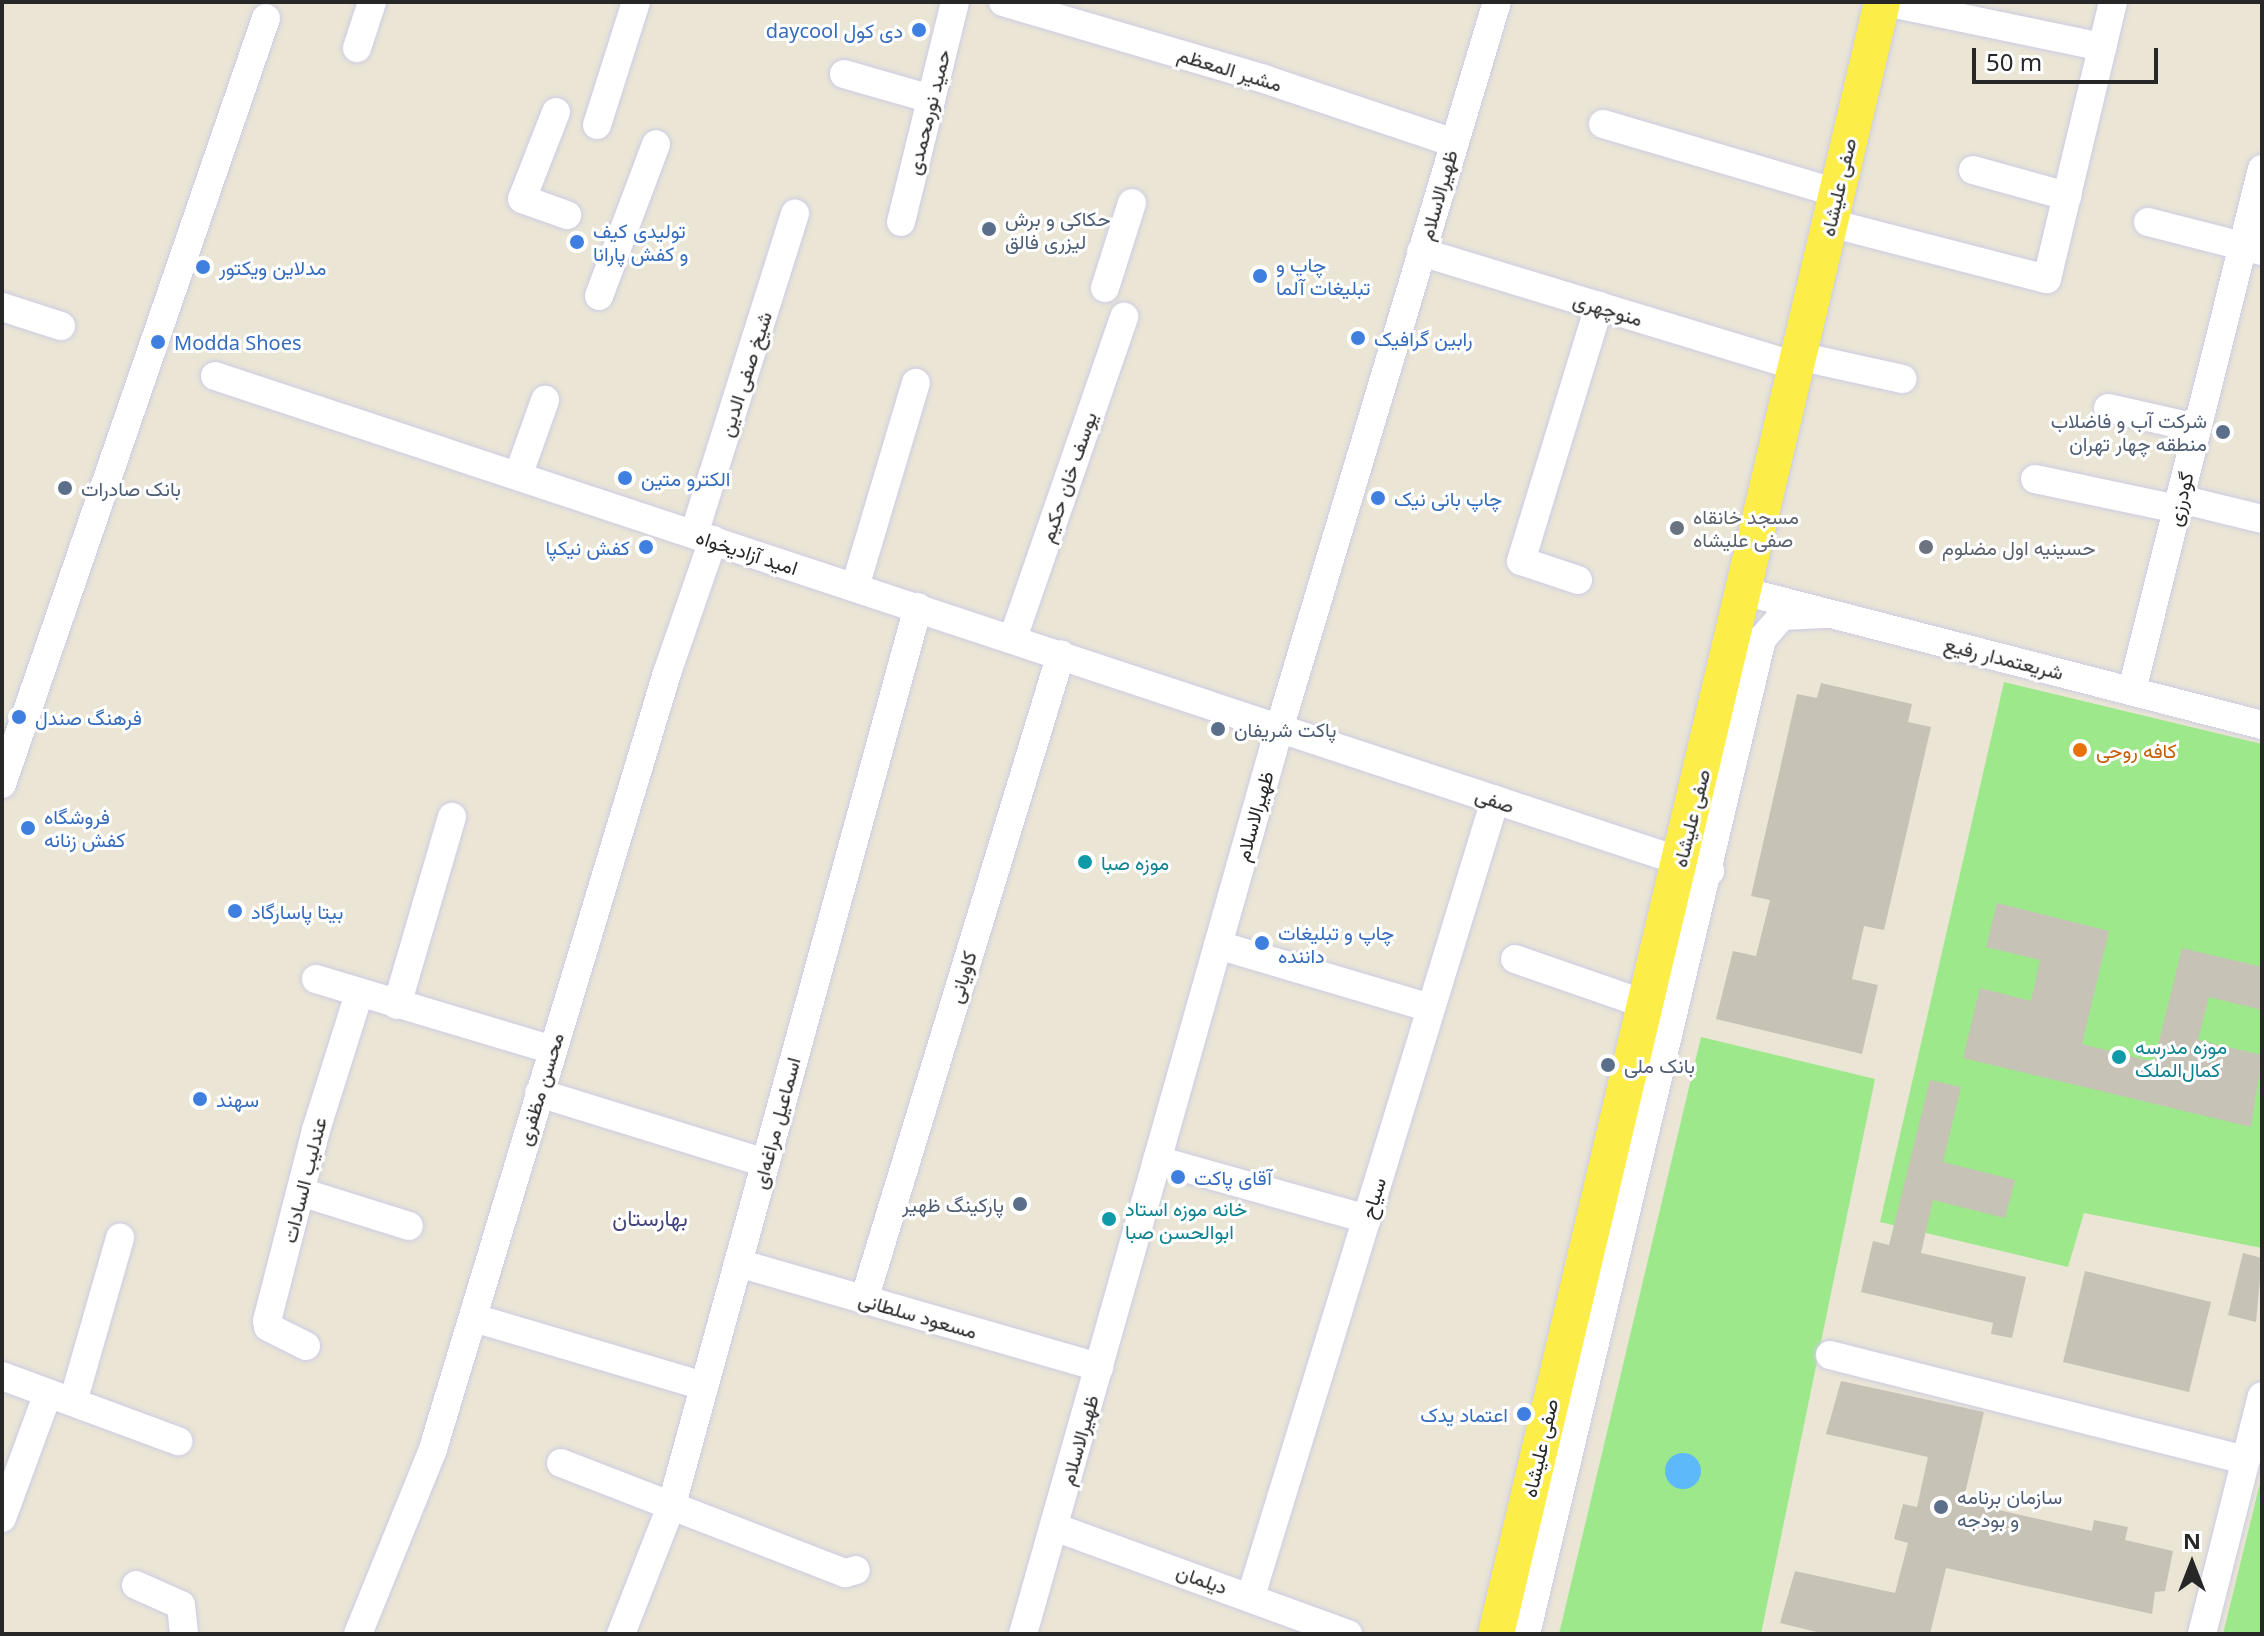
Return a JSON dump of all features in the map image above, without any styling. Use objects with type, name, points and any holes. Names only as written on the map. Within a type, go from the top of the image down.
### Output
[{"type":"main road","name":"صفی علیشاه","points":[[1496,1634],[1645,1004],[1695,866],[1746,592],[1797,361],[1884,2]]},
{"type":"street","points":[[357,48],[372,2]]},
{"type":"street","points":[[597,125],[636,2]]},
{"type":"street","name":"حمید نورمحمدی","points":[[901,222],[955,2]]},
{"type":"street","name":"مشیر المعظم","points":[[1003,2],[1264,79],[1454,143]]},
{"type":"street","name":"ظهیرالاسلام","points":[[1023,1634],[1280,726],[1497,2]]},
{"type":"street","points":[[1884,2],[2102,47]]},
{"type":"street","points":[[1603,124],[1833,208],[2047,279],[2113,2]]},
{"type":"street","points":[[2,784],[266,18]]},
{"type":"street","points":[[844,74],[931,99]]},
{"type":"street","points":[[556,112],[522,199],[567,215]]},
{"type":"street","points":[[599,296],[656,144]]},
{"type":"street","name":"گودرزی","points":[[2132,690],[2197,428],[2252,249],[2262,169]]},
{"type":"street","points":[[1973,170],[2067,196]]},
{"type":"street","points":[[1105,288],[1132,203]]},
{"type":"street","name":"شیخ صفی الدین","points":[[704,537],[795,214]]},
{"type":"street","points":[[2148,222],[2252,249]]},
{"type":"street","name":"منوچهری","points":[[1421,252],[1797,361],[1903,379]]},
{"type":"street","points":[[1578,580],[1521,561],[1599,306]]},
{"type":"street","points":[[2,307],[61,326]]},
{"type":"street","name":"یوسف خان حکیم","points":[[1013,638],[1124,317]]},
{"type":"street","name":"امید آزادیخواه","points":[[215,376],[1280,726]]},
{"type":"street","points":[[855,587],[916,383]]},
{"type":"street","points":[[518,476],[545,400]]},
{"type":"street","points":[[2108,408],[2197,428]]},
{"type":"street","points":[[2035,479],[2262,519]]},
{"type":"street","name":"محسن مظفری","points":[[358,1634],[433,1449],[704,537]]},
{"type":"street","name":"شریعتمدار رفیع","points":[[1746,592],[2262,725]]},
{"type":"street","name":"اسماعیل مراغه‌ای","points":[[621,1634],[672,1504],[918,607]]},
{"type":"street","name":"صفی علیشاه","points":[[1526,1634],[1695,866],[1762,639],[1782,616],[1824,614]]},
{"type":"street","name":"کاویانی","points":[[864,1300],[1061,654]]},
{"type":"street","name":"صفی","points":[[1280,726],[1695,866]]},
{"type":"street","name":"سیاح","points":[[1251,1596],[1495,800]]},
{"type":"street","points":[[397,1005],[452,817]]},
{"type":"street","points":[[1218,945],[1431,1008]]},
{"type":"street","points":[[1515,959],[1645,1004]]},
{"type":"street","points":[[316,979],[552,1050]]},
{"type":"street","name":"عندلیب السادات","points":[[306,1346],[268,1327],[267,1321],[359,994]]},
{"type":"street","points":[[539,1093],[765,1163]]},
{"type":"street","points":[[1157,1160],[1367,1219]]},
{"type":"street","points":[[301,1192],[409,1226]]},
{"type":"street","points":[[2,1518],[61,1398],[120,1238]]},
{"type":"street","name":"مسعود سلطانی","points":[[738,1263],[1099,1367]]},
{"type":"street","points":[[474,1318],[704,1386]]},
{"type":"street","points":[[1830,1355],[2246,1460]]},
{"type":"street","points":[[2,1376],[178,1441]]},
{"type":"street","points":[[2202,1634],[2262,1396]]},
{"type":"street","points":[[561,1463],[845,1573],[856,1570]]},
{"type":"street","name":"دیلمان","points":[[1054,1527],[1251,1596],[1348,1634]]},
{"type":"street","points":[[136,1585],[181,1605],[184,1634]]},
{"type":"green space","points":[[2004,682],[2262,744],[2262,1248],[2084,1213],[2068,1267],[1880,1222]]},
{"type":"green space","points":[[1701,1037],[1875,1079],[1761,1634],[1559,1634]]},
{"type":"green space","points":[[2262,1475],[2262,1634],[2223,1634]]},
{"type":"water","points":[[1683,1453],[1695,1459],[1701,1471],[1695,1483],[1683,1489],[1671,1483],[1665,1471],[1671,1459]]},
{"type":"building","points":[[1821,683],[1912,704],[1908,722],[1931,727],[1884,930],[1864,926],[1852,979],[1878,985],[1862,1054],[1716,1019],[1733,951],[1756,956],[1770,900],[1751,896],[1797,694],[1817,698]]},
{"type":"building","points":[[1997,903],[2109,931],[2082,1044],[2154,1062],[2182,948],[2262,967],[2262,1010],[2209,997],[2198,1040],[2262,1055],[2251,1127],[1963,1058],[1980,988],[2031,1001],[2040,960],[1986,947]]},
{"type":"building","points":[[1930,1080],[1961,1087],[1943,1162],[2015,1180],[2005,1218],[1933,1200],[1921,1253],[2026,1277],[2012,1338],[1991,1334],[1993,1323],[1861,1292],[1873,1241],[1889,1245]]},
{"type":"building","points":[[2243,1253],[2262,1258],[2256,1322],[2228,1315]]},
{"type":"building","points":[[2085,1271],[2211,1302],[2189,1392],[2063,1362]]},
{"type":"building","name":"سازمان برنامه و بودجه","points":[[1841,1381],[1984,1412],[1963,1502],[2092,1531],[2094,1520],[2128,1527],[2125,1540],[2173,1551],[2165,1591],[2155,1592],[2152,1614],[1946,1568],[1930,1634],[1825,1634],[1780,1623],[1795,1571],[1895,1593],[1908,1543],[1894,1539],[1903,1504],[1917,1507],[1928,1457],[1826,1434]]},
{"type":"place","name":"daycool دی کول","points":[[919,30]]},
{"type":"place","name":"حکاکی و برش لیزری فالق","points":[[989,229]]},
{"type":"place","name":"تولیدی کیف و کفش پارانا","points":[[577,242]]},
{"type":"place","name":"مدلاین ویکتور","points":[[203,267]]},
{"type":"place","name":"چاپ و تبلیغات آلما","points":[[1260,276]]},
{"type":"place","name":"رابین گرافیک","points":[[1358,338]]},
{"type":"place","name":"Modda Shoes","points":[[158,342]]},
{"type":"place","name":"شرکت آب و فاضلاب منطقه چهار تهران","points":[[2223,432]]},
{"type":"place","name":"الکترو متین","points":[[625,478]]},
{"type":"place","name":"بانک صادرات","points":[[65,488]]},
{"type":"place","name":"چاپ بانی‌ نیک","points":[[1378,498]]},
{"type":"place","name":"مسجد خانقاه صفی علیشاه","points":[[1677,528]]},
{"type":"place","name":"کفش نیکپا","points":[[646,547]]},
{"type":"place","name":"حسینیه اول مضلوم","points":[[1926,547]]},
{"type":"place","name":"فرهنگ صندل","points":[[19,717]]},
{"type":"place","name":"پاکت شریفان","points":[[1218,729]]},
{"type":"place","name":"کافه روحی","points":[[2080,750]]},
{"type":"place","name":"فروشگاه کفش زنانه","points":[[28,828]]},
{"type":"place","name":"موزه صبا","points":[[1085,862]]},
{"type":"place","name":"بیتا پاسارگاد","points":[[235,911]]},
{"type":"place","name":"چاپ و تبلیغات داننده","points":[[1262,943]]},
{"type":"place","name":"موزه مدرسه کمال‌الملک","points":[[2119,1057]]},
{"type":"place","name":"بانک ملی","points":[[1608,1065]]},
{"type":"place","name":"سهند","points":[[200,1099]]},
{"type":"place","name":"آقای پاکت","points":[[1178,1177]]},
{"type":"place","name":"پارکینگ ظهیر","points":[[1020,1204]]},
{"type":"place","name":"خانه موزه استاد ابوالحسن صبا","points":[[1109,1219]]},
{"type":"place","name":"اعتماد یدک","points":[[1524,1414]]},
{"type":"place","name":"سازمان برنامه و بودجه","points":[[1941,1507]]},
{"type":"district","name":"بهارستان","points":[[650,1218]]}]
